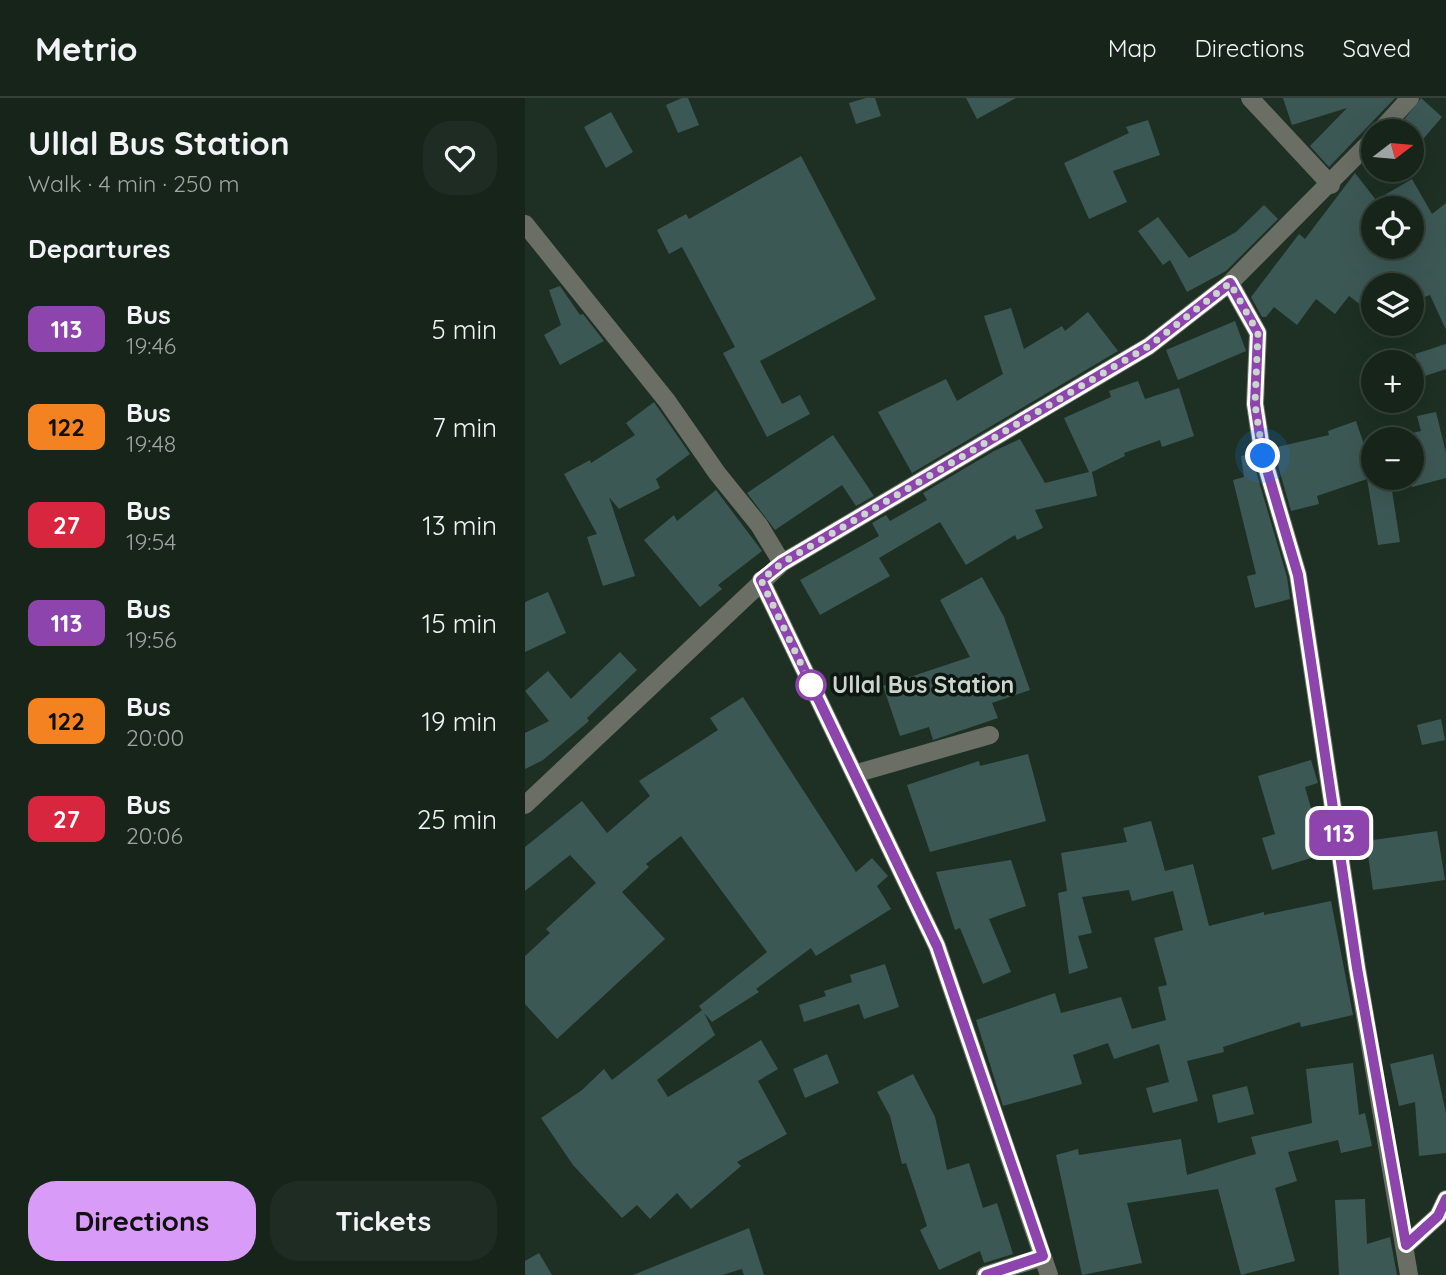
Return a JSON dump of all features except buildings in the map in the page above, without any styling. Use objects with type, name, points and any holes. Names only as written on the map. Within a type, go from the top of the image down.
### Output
[{"type":"street","points":[[1250,98],[1331,185]]},
{"type":"street","points":[[1391,119],[1411,98]]},
{"type":"street","points":[[525,805],[782,563],[1149,346],[1230,283],[1361,152]]},
{"type":"street","points":[[525,224],[667,401],[717,473],[759,525],[782,563]]},
{"type":"street","points":[[1230,283],[1258,333],[1255,404],[1263,456],[1298,575],[1357,968],[1409,1275]]},
{"type":"street","points":[[761,580],[937,946],[1049,1275]]},
{"type":"street","points":[[854,774],[990,735]]},
{"type":"street","points":[[1406,1245],[1438,1216],[1446,1199]]},
{"type":"street","points":[[985,1275],[1043,1256]]},
{"type":"bus line","name":"113","points":[[986,1275],[1043,1256],[937,946],[761,580],[782,563],[1149,346],[1230,283],[1258,333],[1255,404],[1263,456],[1298,575],[1357,968],[1406,1245],[1438,1216],[1446,1199]]},
{"type":"place","name":"Ullal Bus Station","points":[[811,685]]},
{"type":"route","points":[[811,685],[761,580],[782,563],[1149,346],[1230,283],[1258,333],[1255,404],[1263,456]]}]
